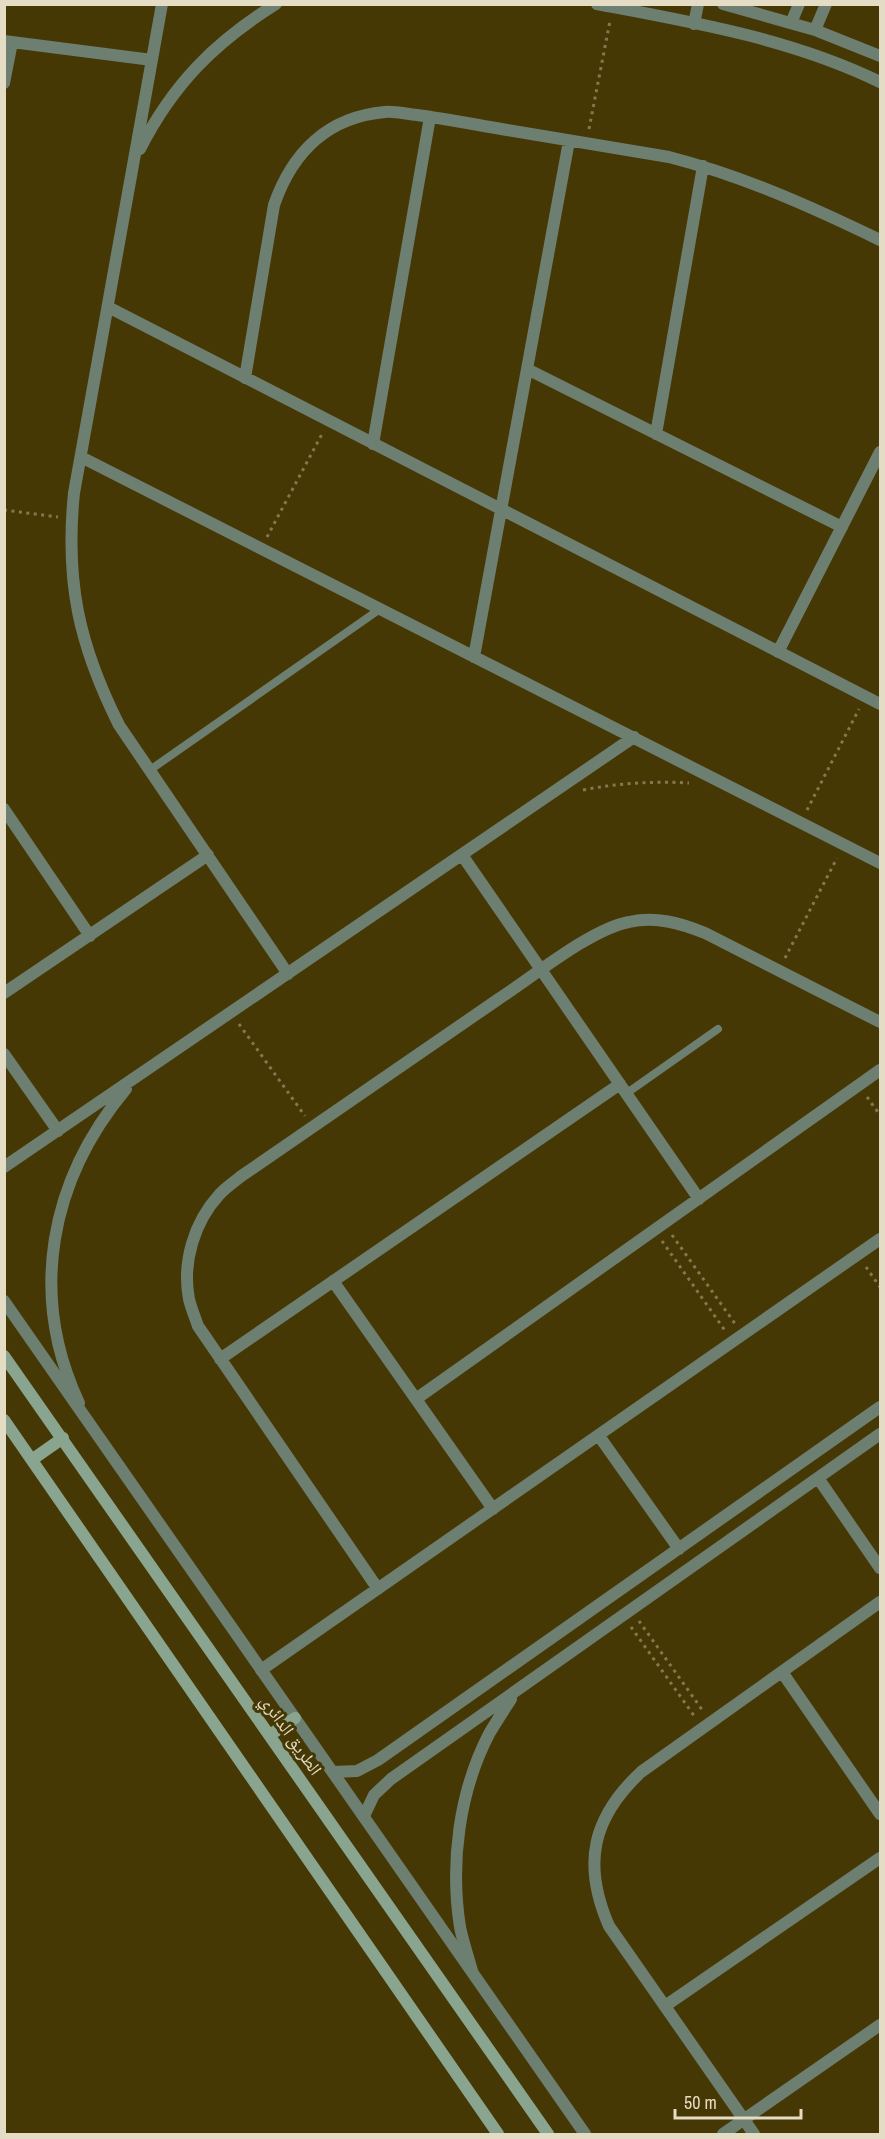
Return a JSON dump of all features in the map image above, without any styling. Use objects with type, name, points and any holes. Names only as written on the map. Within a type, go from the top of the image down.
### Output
[{"type":"main road","name":"الطريق الدائري","points":[[4,1356],[548,2134]]},
{"type":"main road","points":[[4,1420],[498,2134]]},
{"type":"main road","points":[[33,1459],[63,1438]]},
{"type":"main road","points":[[270,1735],[295,1718]]},
{"type":"street","points":[[162,4],[71,519],[71,570],[76,611],[86,650],[100,688],[119,725],[288,974]]},
{"type":"street","points":[[134,160],[154,122],[178,87],[207,55],[239,28],[276,4]]},
{"type":"street","points":[[597,4],[740,33],[792,48],[880,82]]},
{"type":"street","points":[[694,24],[698,4]]},
{"type":"street","points":[[723,4],[815,30],[880,56]]},
{"type":"street","points":[[791,23],[800,4]]},
{"type":"street","points":[[815,30],[826,4]]},
{"type":"street","points":[[4,83],[8,42],[152,60]]},
{"type":"street","points":[[245,378],[274,205],[281,184],[292,165],[315,140],[344,122],[365,115],[387,111],[669,157],[703,166],[774,191],[880,240]]},
{"type":"street","points":[[373,444],[430,117]]},
{"type":"street","points":[[474,657],[569,141]]},
{"type":"street","points":[[656,434],[703,166]]},
{"type":"street","points":[[108,307],[880,704]]},
{"type":"street","points":[[527,369],[842,527]]},
{"type":"street","points":[[778,652],[880,452]]},
{"type":"street","points":[[81,458],[880,863]]},
{"type":"street","points":[[4,1167],[634,737]]},
{"type":"street","points":[[4,809],[90,936]]},
{"type":"street","points":[[4,993],[208,855]]},
{"type":"street","points":[[462,855],[699,1199]]},
{"type":"street","points":[[378,1589],[198,1326],[189,1299],[187,1271],[192,1244],[203,1218],[219,1195],[240,1177],[313,1126],[542,970],[605,930],[629,922],[655,920],[681,923],[880,1022]]},
{"type":"street","points":[[4,1054],[58,1131]]},
{"type":"street","points":[[416,1399],[880,1070]]},
{"type":"street","points":[[89,1423],[69,1381],[57,1336],[51,1290],[54,1243],[64,1197],[82,1154],[106,1114],[136,1077]]},
{"type":"street","points":[[220,1359],[623,1088]]},
{"type":"street","points":[[261,1670],[880,1239]]},
{"type":"street","points":[[333,1281],[493,1509]]},
{"type":"street","points":[[4,1301],[585,2134]]},
{"type":"street","points":[[333,1772],[357,1771],[378,1760],[880,1407]]},
{"type":"street","points":[[364,1816],[374,1795],[391,1779],[880,1434]]},
{"type":"street","points":[[599,1436],[679,1549]]},
{"type":"street","points":[[818,1478],[880,1568]]},
{"type":"street","points":[[741,1505],[754,1523]]},
{"type":"street","points":[[754,2134],[609,1926],[599,1903],[595,1880],[594,1855],[599,1831],[609,1809],[623,1789],[641,1772],[880,1602]]},
{"type":"street","points":[[782,1672],[880,1814]]},
{"type":"street","points":[[473,1975],[460,1928],[455,1878],[459,1829],[470,1781],[489,1735],[515,1693]]},
{"type":"street","points":[[665,2006],[880,1858]]},
{"type":"street","points":[[723,2134],[880,2025]]},
{"type":"lane","points":[[150,770],[380,609]]},
{"type":"lane","points":[[623,1088],[718,1029]]},
{"type":"path","points":[[586,144],[612,7]]},
{"type":"path","points":[[261,549],[328,421]]},
{"type":"path","points":[[4,510],[71,519]]},
{"type":"path","points":[[801,822],[866,696]]},
{"type":"path","points":[[577,791],[657,781],[698,783]]},
{"type":"path","points":[[778,971],[844,844]]},
{"type":"path","points":[[231,1013],[313,1126]]},
{"type":"path","points":[[859,1085],[880,1114]]},
{"type":"path","points":[[659,1227],[738,1339]]},
{"type":"path","points":[[659,1227],[738,1339]]},
{"type":"path","points":[[858,1256],[880,1287]]},
{"type":"path","points":[[627,1613],[707,1725]]},
{"type":"path","points":[[627,1613],[707,1725]]}]
